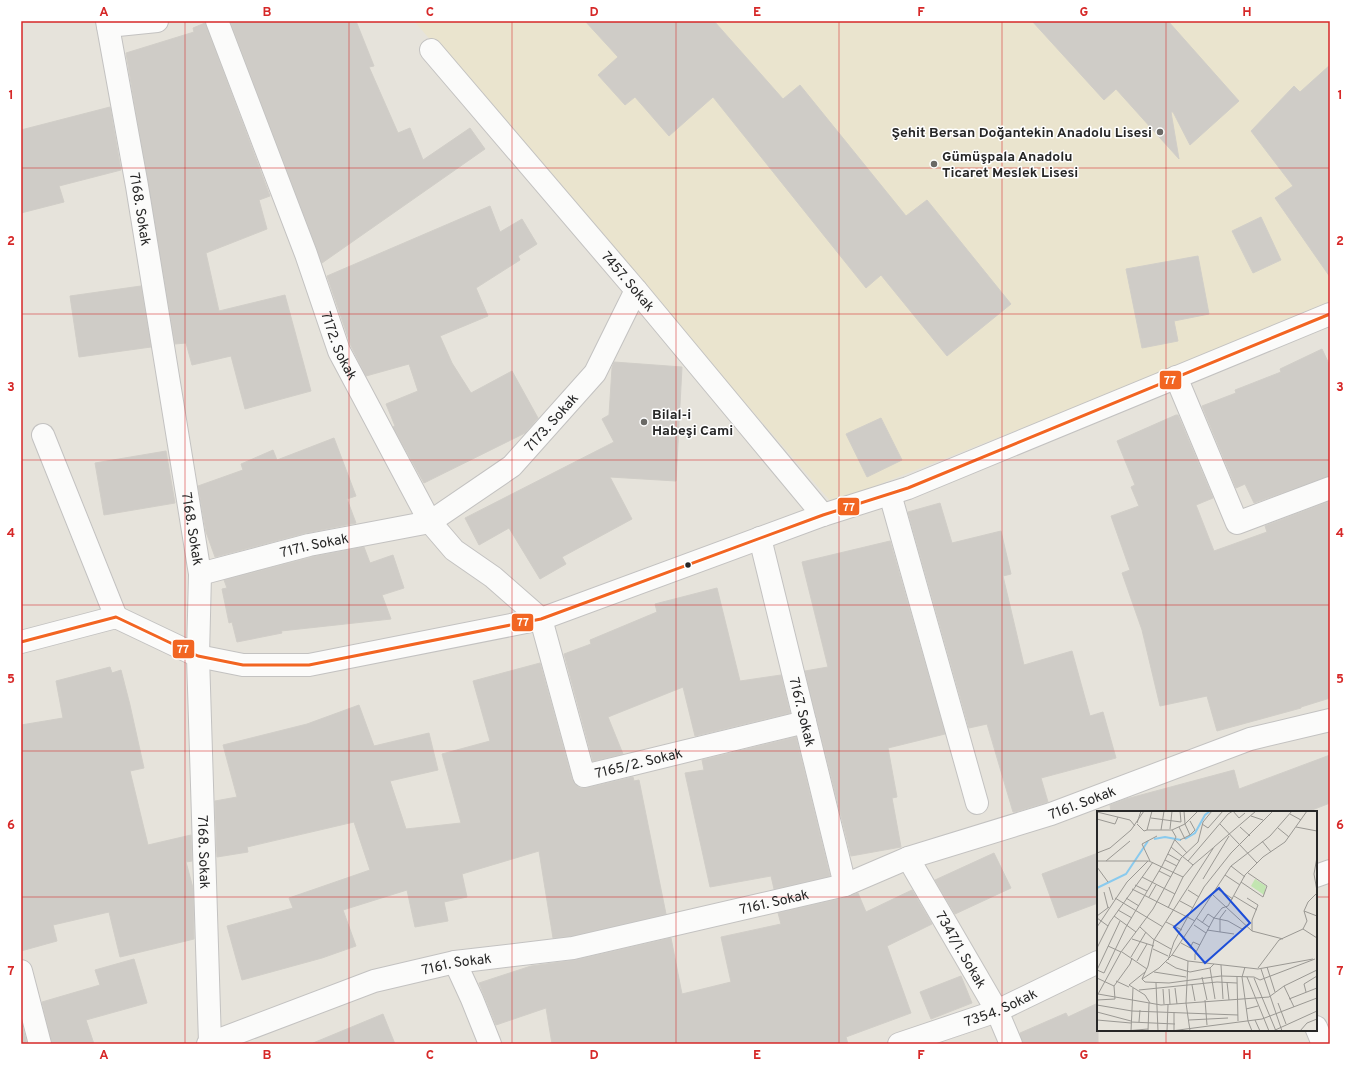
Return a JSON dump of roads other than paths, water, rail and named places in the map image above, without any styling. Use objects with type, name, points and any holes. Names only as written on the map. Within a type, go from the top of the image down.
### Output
[{"type":"street","points":[[107,24],[156,21]]},
{"type":"street","name":"7172. Sokak","points":[[217,21],[306,254],[339,351],[430,522],[454,550],[493,578],[541,619]]},
{"type":"street","name":"7168. Sokak","points":[[107,24],[137,186],[200,574],[198,656],[209,1044]]},
{"type":"street","name":"7457. Sokak","points":[[431,50],[636,290],[823,515]]},
{"type":"street","name":"7173. Sokak","points":[[430,522],[512,466],[595,374],[636,290]]},
{"type":"street","points":[[21,642],[116,617],[198,656],[243,665],[309,665],[541,619],[823,515],[890,494],[1176,377],[1329,317]]},
{"type":"street","points":[[1176,377],[1237,523],[1330,488]]},
{"type":"street","points":[[43,436],[116,617]]},
{"type":"street","points":[[890,494],[977,803]]},
{"type":"street","name":"7171. Sokak","points":[[200,574],[309,545],[430,522]]},
{"type":"street","name":"7167. Sokak","points":[[760,538],[845,885]]},
{"type":"street","name":"7165/2. Sokak","points":[[541,619],[584,776],[805,722]]},
{"type":"street","name":"7161. Sokak","points":[[209,1044],[374,981],[455,962],[573,948],[845,885],[908,858],[1051,814],[1250,739],[1330,720]]},
{"type":"street","name":"7347/1. Sokak","points":[[908,858],[997,1011],[1011,1044]]},
{"type":"street","points":[[1317,876],[1330,871]]},
{"type":"street","points":[[455,962],[490,1044]]},
{"type":"street","name":"7354. Sokak","points":[[900,1044],[997,1011],[1097,962]]},
{"type":"street","points":[[21,971],[40,1044]]},
{"type":"street","points":[[1317,1030],[1322,1044]]},
{"type":"place","name":"Şehit Bersan Doğantekin Anadolu Lisesi","points":[[1160,132]]},
{"type":"place","name":"Gümüşpala Anadolu Ticaret Meslek Lisesi","points":[[934,164]]},
{"type":"place","name":"Bilal-i Habeşi Cami","points":[[644,422]]}]
